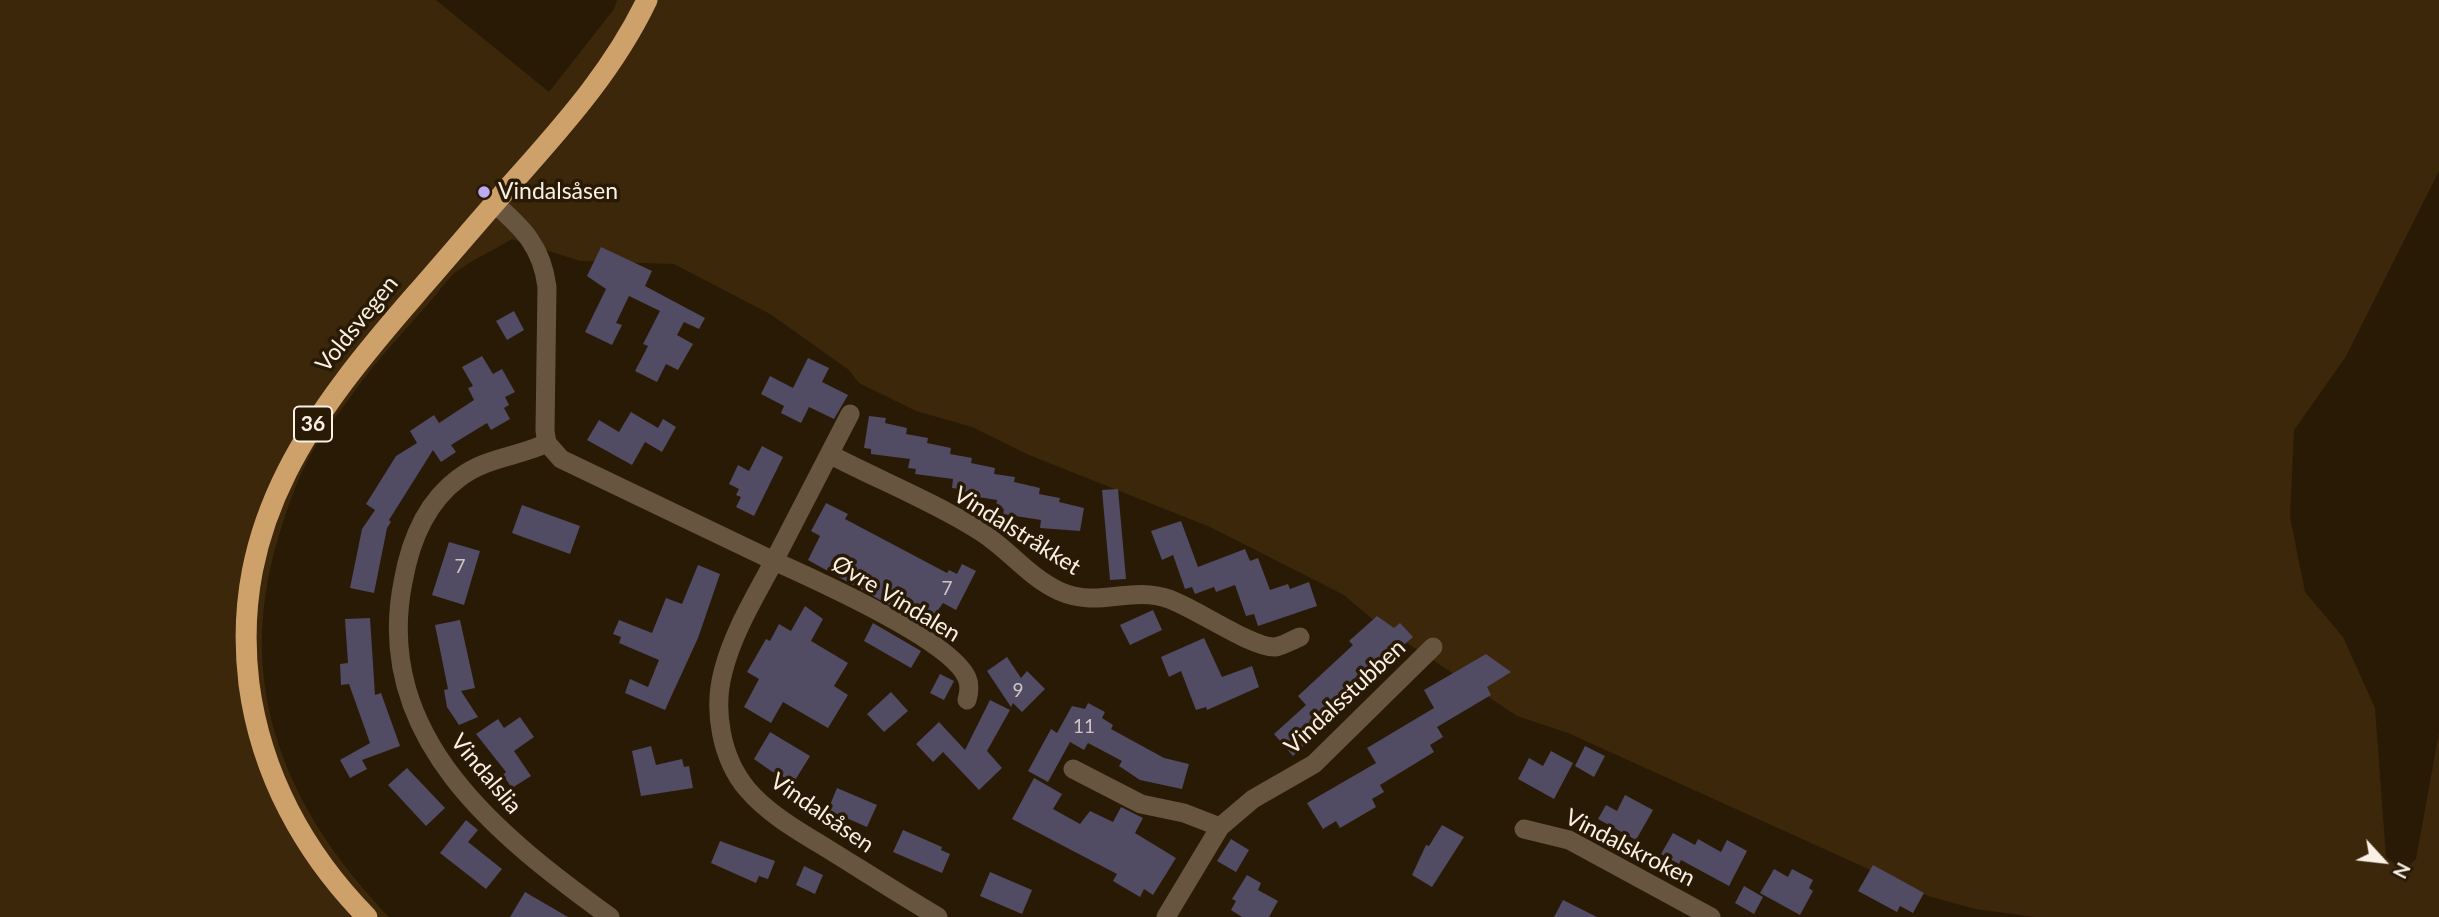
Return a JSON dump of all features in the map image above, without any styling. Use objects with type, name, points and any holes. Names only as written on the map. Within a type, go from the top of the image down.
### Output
[{"type":"highway","name":"Voldsvegen","points":[[367,917],[306,842],[270,770],[259,735],[248,674],[248,595],[255,555],[272,500],[311,426],[392,322],[599,80],[647,0]]},
{"type":"street","points":[[494,204],[529,235],[545,267],[547,443],[561,458],[774,561]]},
{"type":"street","name":"Vindalsåsen","points":[[850,414],[740,626],[722,673],[719,716],[729,757],[746,788],[777,816],[937,917]]},
{"type":"street","name":"Vindalslia","points":[[547,443],[508,453],[473,468],[445,490],[431,508],[419,527],[404,576],[398,626],[401,657],[408,689],[427,740],[467,797],[528,855],[610,917]]},
{"type":"street","name":"Vindalstråkket","points":[[831,455],[976,529],[1028,572],[1065,593],[1087,600],[1154,594],[1183,604],[1271,647],[1300,637]]},
{"type":"street","name":"Øvre Vindalen","points":[[774,561],[858,602],[934,647],[954,662],[967,678],[967,699]]},
{"type":"street","name":"Vindalsstubben","points":[[1166,917],[1220,827],[1253,799],[1297,775],[1328,752],[1433,648]]},
{"type":"street","points":[[1073,769],[1141,804],[1196,816],[1220,827]]},
{"type":"street","name":"Vindalskroken","points":[[1524,829],[1569,840],[1711,917]]},
{"type":"shaded area","points":[[0,0],[436,0],[549,92],[614,9],[617,0],[2439,0],[2439,171],[2345,358],[2294,430],[2290,517],[2305,592],[2343,637],[2375,708],[2386,857],[2403,871],[2416,859],[2439,733],[2439,917],[2035,917],[1975,909],[1928,896],[1568,733],[1517,716],[1377,623],[1344,595],[1210,527],[1029,455],[972,427],[916,411],[859,383],[849,370],[770,314],[674,264],[580,261],[512,239],[457,271],[450,278],[390,346],[324,433],[306,463],[290,502],[277,542],[265,596],[262,648],[267,697],[279,744],[297,790],[322,834],[353,876],[389,917],[0,917]]},
{"type":"building","points":[[601,247],[652,271],[645,286],[705,318],[699,329],[684,322],[677,335],[693,344],[678,370],[666,364],[657,382],[635,371],[648,346],[643,344],[660,311],[629,296],[616,323],[622,325],[612,345],[585,332],[606,289],[587,276]]},
{"type":"building","points":[[514,311],[524,330],[507,340],[496,321]]},
{"type":"building","points":[[482,356],[493,374],[502,369],[515,392],[505,397],[509,405],[504,408],[510,419],[491,430],[487,423],[451,445],[456,452],[441,462],[433,450],[389,520],[391,522],[387,528],[374,593],[350,588],[362,529],[375,510],[366,504],[396,456],[417,443],[410,431],[434,415],[439,423],[474,400],[468,388],[473,386],[462,367]]},
{"type":"building","points":[[808,358],[829,368],[822,382],[848,395],[834,419],[809,407],[801,423],[781,413],[784,406],[761,394],[770,376],[793,388]]},
{"type":"building","points":[[631,412],[658,428],[663,419],[676,427],[662,452],[645,442],[632,465],[587,440],[599,420],[619,432]]},
{"type":"building","points":[[869,416],[886,418],[885,423],[907,428],[906,434],[928,438],[927,443],[951,448],[950,454],[972,458],[971,463],[995,468],[994,474],[1015,477],[1014,482],[1040,488],[1039,494],[1060,498],[1059,502],[1084,508],[1080,531],[1040,528],[1041,520],[1003,514],[1004,509],[996,508],[997,500],[959,494],[960,489],[952,488],[953,479],[915,474],[916,469],[908,468],[910,459],[871,454],[871,449],[864,448]]},
{"type":"building","points":[[762,446],[783,457],[754,516],[736,507],[741,497],[736,495],[739,489],[729,484],[738,465],[749,471]]},
{"type":"building","points":[[1118,489],[1126,579],[1110,580],[1102,490]]},
{"type":"building","points":[[826,503],[848,514],[845,519],[947,573],[949,570],[957,574],[962,564],[976,571],[956,610],[943,603],[927,626],[808,560],[820,536],[811,531]]},
{"type":"building","points":[[522,505],[580,526],[570,554],[512,533]]},
{"type":"building","points":[[1181,521],[1198,567],[1245,549],[1250,561],[1258,558],[1270,590],[1288,584],[1290,589],[1309,582],[1317,606],[1258,626],[1254,614],[1246,616],[1235,585],[1216,592],[1214,587],[1195,594],[1192,587],[1185,589],[1173,555],[1162,560],[1151,531]]},
{"type":"building","points":[[449,542],[480,551],[464,605],[432,595]]},
{"type":"building","points":[[698,565],[720,574],[698,638],[665,710],[625,693],[630,679],[648,687],[659,660],[619,643],[621,637],[613,634],[619,620],[652,633],[666,598],[682,604]]},
{"type":"building","points":[[805,606],[823,619],[811,641],[848,663],[834,686],[848,695],[828,728],[783,702],[771,723],[744,707],[759,679],[747,672],[766,639],[770,641],[779,624],[791,631]]},
{"type":"building","points":[[1153,610],[1162,630],[1130,645],[1120,625]]},
{"type":"building","points":[[1377,616],[1394,628],[1400,623],[1413,637],[1361,682],[1365,686],[1293,756],[1274,734],[1306,705],[1298,696],[1353,645],[1349,641]]},
{"type":"building","points":[[370,618],[375,695],[381,693],[400,746],[362,760],[367,769],[350,778],[340,760],[370,743],[349,684],[341,685],[340,664],[348,663],[345,619]]},
{"type":"building","points":[[460,620],[475,688],[461,691],[478,717],[459,725],[447,707],[444,690],[448,689],[435,625]]},
{"type":"building","points":[[873,623],[921,651],[911,668],[864,641]]},
{"type":"building","points":[[1204,638],[1222,677],[1252,666],[1259,687],[1207,710],[1206,707],[1196,710],[1181,671],[1169,677],[1161,657]]},
{"type":"building","points":[[1486,654],[1511,672],[1487,687],[1491,695],[1437,727],[1443,737],[1430,745],[1434,752],[1380,785],[1384,792],[1372,799],[1376,807],[1340,828],[1336,821],[1323,829],[1307,803],[1376,763],[1367,748],[1434,708],[1424,690]]},
{"type":"building","points":[[1007,657],[1021,678],[1027,671],[1045,689],[1022,712],[1013,703],[1011,707],[987,671]]},
{"type":"building","points":[[940,674],[954,681],[944,700],[930,693]]},
{"type":"building","points":[[891,692],[908,711],[884,732],[867,714]]},
{"type":"building","points":[[990,700],[1010,710],[987,751],[1002,768],[979,790],[943,752],[933,762],[916,744],[939,722],[965,750]]},
{"type":"building","points":[[1088,703],[1105,712],[1102,718],[1113,725],[1111,729],[1164,758],[1189,764],[1182,789],[1140,780],[1119,766],[1122,761],[1088,743],[1084,750],[1070,742],[1048,782],[1028,771],[1051,729],[1057,733],[1072,706],[1085,709]]},
{"type":"building","points":[[520,717],[534,737],[514,751],[531,776],[512,788],[503,775],[506,772],[476,734],[498,719],[504,728]]},
{"type":"building","points":[[770,732],[810,756],[794,782],[754,759]]},
{"type":"building","points":[[651,746],[656,765],[682,759],[684,767],[689,766],[693,788],[641,796],[632,751]]},
{"type":"building","points":[[1585,746],[1605,756],[1594,777],[1575,766]]},
{"type":"building","points":[[1551,751],[1573,763],[1554,799],[1518,779],[1529,758],[1543,766]]},
{"type":"building","points":[[407,768],[445,808],[426,826],[388,785]]},
{"type":"building","points":[[1034,778],[1062,794],[1053,809],[1080,824],[1090,811],[1113,822],[1121,807],[1143,818],[1135,833],[1176,858],[1153,895],[1144,889],[1140,897],[1113,881],[1117,874],[1012,819]]},
{"type":"building","points":[[837,788],[877,805],[867,827],[828,810]]},
{"type":"building","points":[[1625,795],[1653,810],[1636,840],[1598,819],[1606,805],[1617,811]]},
{"type":"building","points":[[466,820],[478,830],[468,842],[502,869],[486,889],[440,853]]},
{"type":"building","points":[[1442,825],[1464,837],[1432,887],[1412,875],[1426,845],[1429,846]]},
{"type":"building","points":[[903,830],[942,847],[941,850],[950,854],[942,873],[893,852]]},
{"type":"building","points":[[1673,833],[1695,845],[1698,839],[1721,852],[1727,840],[1747,851],[1729,886],[1681,860],[1679,864],[1661,854]]},
{"type":"building","points":[[1231,839],[1249,850],[1236,872],[1217,861]]},
{"type":"building","points":[[720,841],[775,861],[768,879],[759,876],[756,883],[711,863]]},
{"type":"building","points":[[1873,865],[1924,893],[1913,913],[1900,906],[1897,912],[1858,891]]},
{"type":"building","points":[[804,866],[823,875],[815,894],[796,885]]},
{"type":"building","points":[[1774,869],[1788,877],[1792,869],[1813,880],[1809,888],[1813,891],[1800,915],[1760,893]]},
{"type":"building","points":[[990,872],[1032,890],[1022,914],[980,896]]},
{"type":"building","points":[[1247,875],[1261,883],[1258,890],[1278,901],[1269,917],[1242,917],[1231,910],[1236,901],[1232,899]]},
{"type":"building","points":[[1744,886],[1763,897],[1754,914],[1735,903]]},
{"type":"building","points":[[525,892],[568,917],[510,917]]},
{"type":"building","points":[[1563,900],[1597,917],[1554,917]]},
{"type":"place","name":"Vindalsåsen","points":[[484,192]]}]
